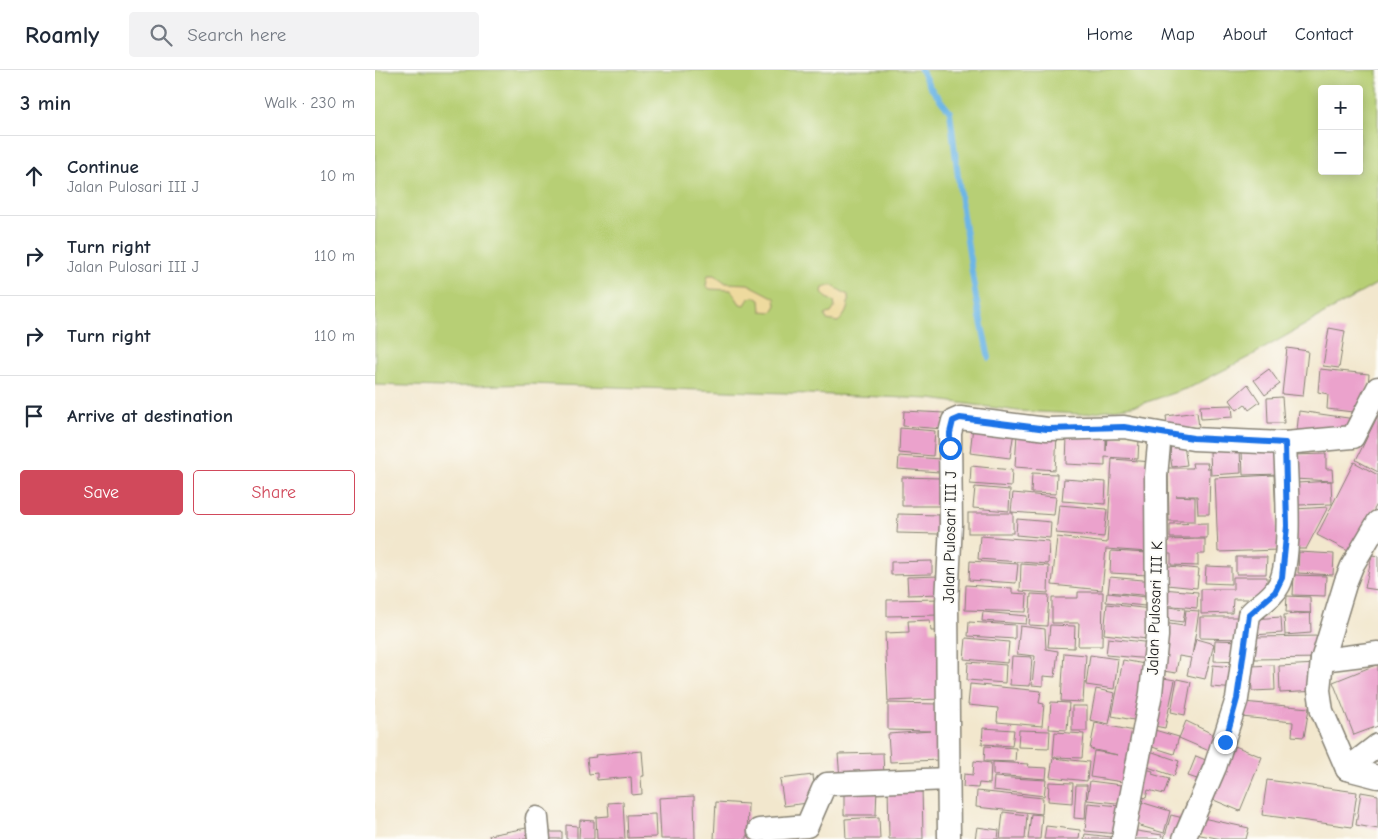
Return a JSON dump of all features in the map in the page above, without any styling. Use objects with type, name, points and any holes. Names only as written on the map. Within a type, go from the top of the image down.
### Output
[{"type":"street","points":[[1184,839],[1215,767],[1237,699],[1249,615],[1275,592],[1282,578],[1287,526],[1285,443],[1353,438],[1378,388]]},
{"type":"street","name":"Jalan Pulosari III J","points":[[949,839],[947,602],[951,524],[950,433],[953,421],[960,418],[1047,429],[1124,427],[1193,438],[1285,443]]},
{"type":"street","name":"Jalan Pulosari III K","points":[[1123,839],[1151,693],[1157,636],[1156,476],[1160,434]]},
{"type":"street","points":[[1347,768],[1322,711],[1319,690],[1322,660],[1346,581],[1371,549],[1378,522]]},
{"type":"street","points":[[1322,660],[1378,653]]},
{"type":"street","points":[[1347,768],[1378,745]]},
{"type":"street","points":[[1347,768],[1378,777]]},
{"type":"street","points":[[759,830],[807,826],[827,784],[948,779]]},
{"type":"green space","points":[[375,70],[1378,70],[1378,283],[1249,357],[1191,387],[1138,405],[1082,414],[1018,411],[931,399],[530,384],[443,387],[375,385]]},
{"type":"sand","points":[[708,275],[715,275],[726,283],[748,284],[775,298],[776,305],[772,312],[761,311],[760,300],[755,297],[749,298],[745,305],[740,304],[731,290],[710,289],[706,286]]},
{"type":"sand","points":[[831,285],[848,295],[847,310],[838,322],[827,320],[825,316],[831,313],[835,307],[834,302],[822,292],[823,288]]},
{"type":"building","points":[[1329,328],[1345,331],[1339,368],[1323,366]]},
{"type":"building","points":[[1287,348],[1308,351],[1303,396],[1282,394]]},
{"type":"building","points":[[1269,369],[1280,384],[1265,395],[1254,380]]},
{"type":"building","points":[[1320,369],[1369,374],[1367,398],[1362,413],[1327,409],[1328,394],[1318,392]]},
{"type":"building","points":[[1248,384],[1260,402],[1249,410],[1245,404],[1237,410],[1230,400]]},
{"type":"building","points":[[1282,397],[1284,423],[1268,423],[1267,398]]},
{"type":"building","points":[[1232,405],[1233,417],[1201,419],[1200,406]]},
{"type":"building","points":[[904,411],[944,413],[943,429],[903,426]]},
{"type":"building","points":[[1299,411],[1355,419],[1352,436],[1296,440]]},
{"type":"building","points":[[1197,412],[1199,427],[1168,431],[1166,416]]},
{"type":"building","points":[[1378,415],[1378,472],[1356,460]]},
{"type":"building","points":[[973,426],[1014,431],[1010,458],[970,453]]},
{"type":"building","points":[[900,428],[935,431],[933,456],[899,453]]},
{"type":"building","points":[[1017,433],[1057,436],[1055,470],[1015,467]]},
{"type":"building","points":[[1067,436],[1106,438],[1106,451],[1107,436],[1139,439],[1138,459],[1105,457],[1105,466],[1066,464]]},
{"type":"building","points":[[1183,439],[1187,465],[1172,467],[1168,441]]},
{"type":"building","points":[[1240,450],[1241,473],[1211,475],[1210,452]]},
{"type":"building","points":[[1282,450],[1282,474],[1243,475],[1242,451]]},
{"type":"building","points":[[1326,454],[1326,469],[1332,469],[1333,481],[1293,479],[1292,455]]},
{"type":"building","points":[[899,456],[940,459],[939,472],[898,469]]},
{"type":"building","points":[[1112,459],[1153,462],[1149,552],[1106,549],[1102,590],[1052,585],[1057,537],[1107,543]]},
{"type":"building","points":[[1354,462],[1378,475],[1378,502],[1352,553],[1317,535]]},
{"type":"building","points":[[1192,463],[1208,463],[1207,468],[1210,468],[1209,514],[1198,514],[1197,496],[1176,496],[1195,497],[1195,521],[1169,521],[1168,468],[1193,468]]},
{"type":"building","points":[[971,466],[1012,470],[1011,487],[970,484]]},
{"type":"building","points":[[1032,473],[1057,474],[1056,494],[1031,493]]},
{"type":"building","points":[[1274,475],[1278,550],[1218,552],[1215,478]]},
{"type":"building","points":[[902,477],[940,478],[939,506],[902,506]]},
{"type":"building","points":[[1064,479],[1106,482],[1105,504],[1062,501]]},
{"type":"building","points":[[1331,481],[1332,504],[1298,505],[1297,483]]},
{"type":"building","points":[[975,487],[1010,490],[1009,511],[973,508]]},
{"type":"building","points":[[1013,493],[1056,497],[1054,515],[1011,512]]},
{"type":"building","points":[[1059,505],[1107,509],[1104,537],[1056,533]]},
{"type":"building","points":[[1328,507],[1306,549],[1295,549],[1295,509]]},
{"type":"building","points":[[968,513],[1013,513],[1013,533],[968,533]]},
{"type":"building","points":[[898,514],[940,515],[939,534],[897,533]]},
{"type":"building","points":[[1017,519],[1051,522],[1050,538],[1016,535]]},
{"type":"building","points":[[1207,523],[1207,538],[1170,538],[1170,524]]},
{"type":"building","points":[[980,536],[1049,541],[1048,564],[978,559]]},
{"type":"building","points":[[1205,539],[1205,554],[1198,554],[1198,566],[1171,565],[1171,554],[1163,554],[1163,540]]},
{"type":"building","points":[[1111,551],[1149,553],[1148,575],[1110,573]]},
{"type":"building","points":[[1299,552],[1334,554],[1333,575],[1298,573]]},
{"type":"building","points":[[1372,555],[1378,556],[1378,590],[1365,588]]},
{"type":"building","points":[[1236,557],[1267,557],[1266,574],[1236,574]]},
{"type":"building","points":[[932,561],[932,574],[891,575],[891,562]]},
{"type":"building","points":[[970,561],[1018,564],[1016,583],[969,580]]},
{"type":"building","points":[[1021,564],[1049,566],[1048,593],[1020,591]]},
{"type":"building","points":[[1159,565],[1199,569],[1197,588],[1157,584]]},
{"type":"building","points":[[1206,566],[1231,567],[1231,584],[1205,583]]},
{"type":"building","points":[[1294,575],[1326,576],[1325,596],[1293,595]]},
{"type":"building","points":[[940,576],[941,594],[908,595],[907,577]]},
{"type":"building","points":[[1110,577],[1154,581],[1153,596],[1108,592]]},
{"type":"building","points":[[1233,577],[1267,577],[1267,599],[1233,599],[1232,613],[1201,614],[1201,589],[1233,589]]},
{"type":"building","points":[[966,585],[1012,588],[1012,593],[1027,594],[1026,612],[965,610]]},
{"type":"building","points":[[1162,589],[1198,592],[1197,608],[1161,605]]},
{"type":"building","points":[[1078,592],[1103,592],[1102,646],[1078,646],[1079,623],[1052,623],[1052,598],[1078,598]]},
{"type":"building","points":[[1107,593],[1146,597],[1145,606],[1106,602]]},
{"type":"building","points":[[1031,594],[1049,595],[1047,626],[1029,625]]},
{"type":"building","points":[[1287,596],[1310,597],[1311,633],[1285,635],[1284,615],[1310,613],[1286,612]]},
{"type":"building","points":[[941,599],[941,615],[887,616],[887,600]]},
{"type":"building","points":[[1107,604],[1151,609],[1147,639],[1104,634]]},
{"type":"building","points":[[1161,606],[1185,609],[1183,622],[1159,619]]},
{"type":"building","points":[[1186,610],[1199,611],[1192,656],[1196,639],[1214,644],[1205,679],[1187,675],[1191,658],[1179,656],[1176,673],[1157,670],[1163,623],[1184,626]]},
{"type":"building","points":[[983,612],[1027,616],[1026,624],[982,621]]},
{"type":"building","points":[[1200,617],[1244,617],[1244,639],[1200,638]]},
{"type":"building","points":[[1281,617],[1282,633],[1254,635],[1253,619]]},
{"type":"building","points":[[930,620],[931,631],[939,631],[941,699],[888,701],[885,633],[909,632],[908,621]]},
{"type":"building","points":[[969,622],[1015,625],[1015,639],[968,636]]},
{"type":"building","points":[[1050,625],[1075,626],[1074,648],[1048,647]]},
{"type":"building","points":[[1020,626],[1045,629],[1046,649],[1058,651],[1055,677],[1043,676],[1043,686],[1032,685],[1035,656],[1017,654]]},
{"type":"building","points":[[1322,636],[1322,658],[1255,659],[1254,637]]},
{"type":"building","points":[[966,638],[1009,642],[1007,663],[964,659]]},
{"type":"building","points":[[1108,638],[1152,643],[1150,659],[1106,655]]},
{"type":"building","points":[[1215,640],[1242,641],[1241,662],[1214,661]]},
{"type":"building","points":[[1064,653],[1086,655],[1083,702],[1061,701]]},
{"type":"building","points":[[1090,655],[1118,659],[1114,689],[1086,685]]},
{"type":"building","points":[[1012,656],[1032,657],[1030,686],[1010,685]]},
{"type":"building","points":[[1123,660],[1150,665],[1139,721],[1112,716]]},
{"type":"building","points":[[968,662],[1006,665],[1005,683],[967,680]]},
{"type":"building","points":[[1317,664],[1318,691],[1280,693],[1279,666]]},
{"type":"building","points":[[1378,664],[1378,726],[1354,735],[1333,682]]},
{"type":"building","points":[[1213,665],[1240,668],[1238,689],[1211,687]]},
{"type":"building","points":[[1274,665],[1275,690],[1252,691],[1251,666]]},
{"type":"building","points":[[1158,677],[1175,680],[1165,728],[1149,725]]},
{"type":"building","points":[[1177,679],[1191,682],[1185,715],[1171,712]]},
{"type":"building","points":[[970,684],[1041,691],[1039,703],[1044,704],[1042,726],[997,722],[998,708],[968,705]]},
{"type":"building","points":[[1096,689],[1115,693],[1109,724],[1090,720]]},
{"type":"building","points":[[1051,702],[1069,703],[1067,730],[1049,729]]},
{"type":"building","points":[[1243,702],[1309,708],[1304,737],[1292,736],[1293,722],[1241,717]]},
{"type":"building","points":[[888,703],[938,704],[939,760],[890,762],[888,734],[931,731],[888,730]]},
{"type":"building","points":[[1072,706],[1087,706],[1087,731],[1072,731]]},
{"type":"building","points":[[1186,721],[1221,738],[1214,753],[1179,738]]},
{"type":"building","points":[[1095,723],[1139,732],[1129,783],[1090,777],[1094,751],[1118,755],[1090,749]]},
{"type":"building","points":[[983,728],[1014,730],[1012,746],[982,744]]},
{"type":"building","points":[[1151,729],[1179,737],[1174,754],[1146,745]]},
{"type":"building","points":[[1019,730],[1050,731],[1049,748],[1018,747]]},
{"type":"building","points":[[1055,732],[1084,734],[1082,758],[1053,757]]},
{"type":"building","points":[[1230,744],[1262,757],[1240,811],[1209,798]]},
{"type":"building","points":[[985,746],[1016,748],[1015,762],[984,761]]},
{"type":"building","points":[[1144,749],[1179,761],[1174,776],[1139,764]]},
{"type":"building","points":[[642,751],[644,776],[641,776],[642,794],[632,795],[631,777],[597,780],[597,773],[589,774],[587,758],[596,757],[595,755]]},
{"type":"building","points":[[883,753],[884,777],[840,779],[838,754]]},
{"type":"building","points":[[1196,756],[1208,761],[1200,780],[1188,776]]},
{"type":"building","points":[[1053,758],[1089,762],[1087,781],[1050,777]]},
{"type":"building","points":[[974,761],[991,763],[990,784],[979,783],[978,788],[963,787],[964,774],[973,775]]},
{"type":"building","points":[[993,762],[1029,764],[1028,767],[1047,768],[1046,779],[993,775]]},
{"type":"building","points":[[1142,768],[1153,771],[1152,774],[1169,779],[1164,794],[1148,790],[1146,798],[1135,795]]},
{"type":"building","points":[[813,775],[816,802],[784,806],[780,779]]},
{"type":"building","points":[[994,777],[1046,780],[1044,796],[993,790]]},
{"type":"building","points":[[1267,780],[1357,792],[1352,827],[1262,815]]},
{"type":"building","points":[[1090,781],[1129,786],[1126,804],[1087,800]]},
{"type":"building","points":[[1049,782],[1073,783],[1072,803],[1048,801]]},
{"type":"building","points":[[844,784],[877,785],[876,815],[844,815]]},
{"type":"building","points":[[1076,785],[1087,785],[1085,819],[1074,818]]},
{"type":"building","points":[[888,786],[922,786],[923,839],[889,839]]},
{"type":"building","points":[[977,791],[1043,798],[1042,814],[976,807]]},
{"type":"building","points":[[1361,792],[1378,795],[1378,829],[1356,825]]},
{"type":"building","points":[[694,796],[695,839],[661,839],[659,798]]},
{"type":"building","points":[[1131,799],[1170,811],[1164,833],[1127,822]]},
{"type":"building","points":[[623,802],[625,839],[597,839],[596,817],[609,816],[608,803]]},
{"type":"building","points":[[716,802],[748,804],[747,839],[714,839]]},
{"type":"building","points":[[1088,803],[1120,806],[1118,834],[1085,831]]},
{"type":"building","points":[[1003,812],[1027,815],[1025,839],[1000,839]]},
{"type":"building","points":[[655,814],[656,837],[628,838],[627,815]]},
{"type":"building","points":[[1031,814],[1042,815],[1040,839],[1028,839]]},
{"type":"building","points":[[1171,815],[1183,818],[1177,839],[1164,839]]},
{"type":"building","points":[[879,817],[880,839],[846,839],[845,819]]},
{"type":"building","points":[[1198,817],[1249,828],[1246,839],[1222,839],[1195,834]]},
{"type":"building","points":[[580,820],[594,821],[594,839],[579,839]]},
{"type":"building","points":[[566,825],[577,826],[577,839],[566,839]]},
{"type":"building","points":[[1046,826],[1080,830],[1079,839],[1044,839]]},
{"type":"building","points":[[532,827],[534,839],[490,839],[489,835]]},
{"type":"building","points":[[977,827],[999,830],[998,839],[975,839]]},
{"type":"building","points":[[1125,829],[1162,835],[1161,839],[1124,839]]},
{"type":"building","points":[[544,832],[562,832],[562,839],[544,839]]},
{"type":"building","points":[[1085,834],[1120,838],[1120,839],[1084,839]]},
{"type":"waterway","points":[[921,70],[930,87],[950,112],[962,209],[976,298],[989,358]]},
{"type":"route","points":[[950,448],[950,433],[953,421],[960,418],[1047,429],[1124,427],[1132,430],[1193,438],[1285,443],[1287,526],[1282,578],[1279,587],[1269,599],[1249,615],[1237,699],[1225,742]]}]
